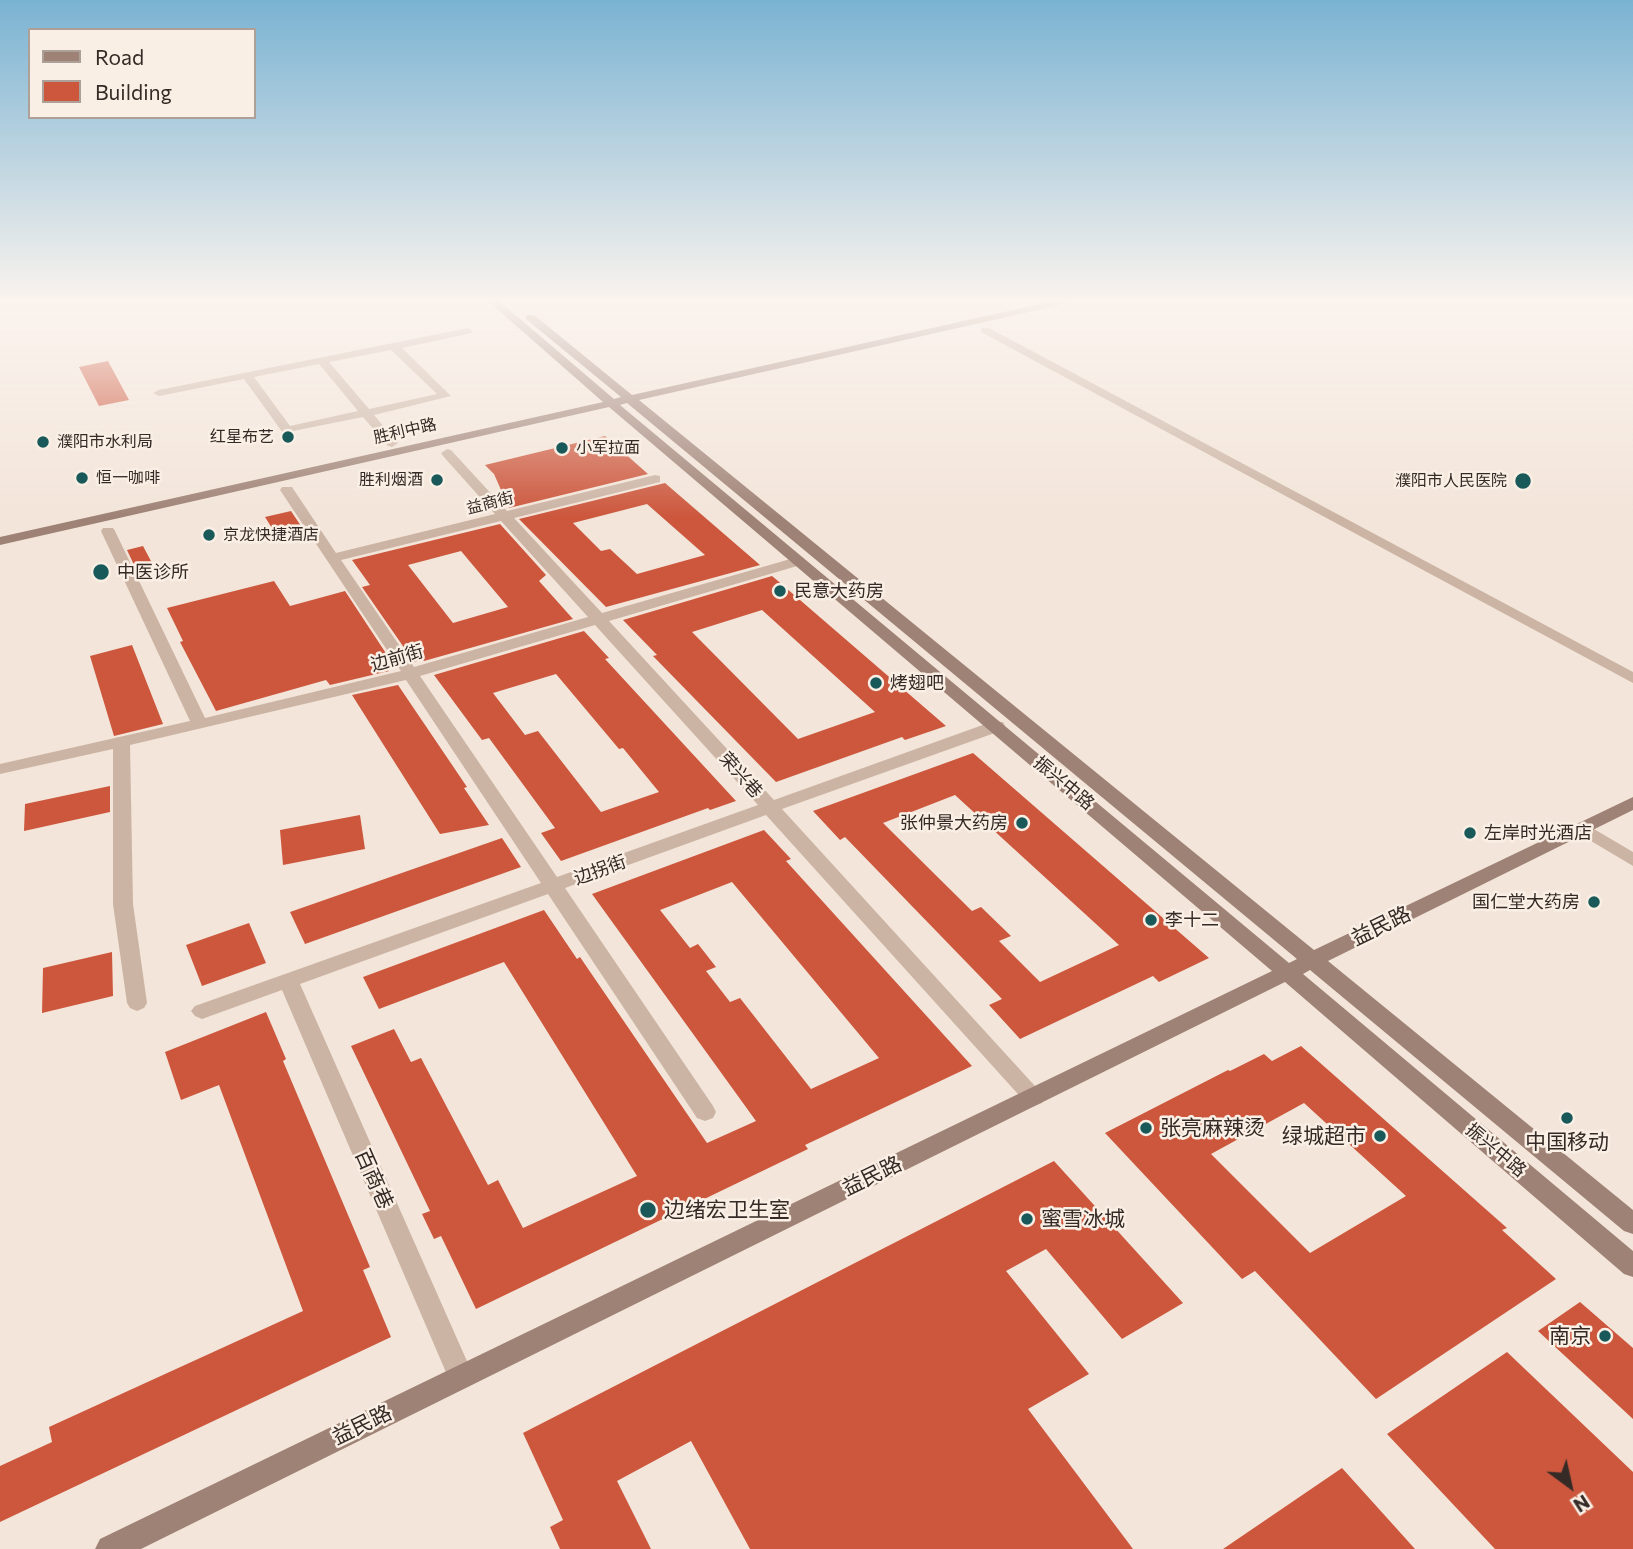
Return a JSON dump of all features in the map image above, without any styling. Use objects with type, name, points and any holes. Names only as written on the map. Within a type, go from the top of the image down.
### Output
[{"type":"street","points":[[159,393],[255,373]]},
{"type":"street","points":[[332,373],[392,443]]},
{"type":"street","points":[[247,375],[287,430],[445,396],[422,373]]},
{"type":"street","name":"振兴中路","points":[[586,373],[1313,960],[1633,1224]]},
{"type":"street","name":"振兴中路","points":[[590,373],[799,561],[1633,1266]]},
{"type":"street","name":"胜利中路","points":[[0,541],[717,373]]},
{"type":"street","name":"胜利中路","points":[[0,530],[392,443],[726,373]]},
{"type":"street","points":[[1066,373],[1633,678]]},
{"type":"street","name":"荣兴巷","points":[[447,453],[1034,1097]]},
{"type":"street","name":"益商街","points":[[333,558],[655,479]]},
{"type":"street","points":[[287,489],[705,1112]]},
{"type":"street","points":[[108,530],[200,724]]},
{"type":"street","name":"边前街","points":[[0,769],[363,687],[799,561]]},
{"type":"street","name":"边拐街","points":[[202,1012],[997,726]]},
{"type":"street","points":[[121,743],[123,904],[137,1003]]},
{"type":"street","name":"益民路","points":[[110,1549],[1633,803]]},
{"type":"street","points":[[1582,828],[1633,860]]},
{"type":"street","name":"百商巷","points":[[288,981],[461,1377]]},
{"type":"building","points":[[82,373],[115,373],[129,400],[99,406]]},
{"type":"building","points":[[605,436],[648,474],[509,508],[494,474],[485,465]]},
{"type":"building","points":[[665,483],[760,565],[606,607],[519,519]],"holes":[[[647,504],[705,555],[637,574],[610,549],[601,551],[573,523]]]},
{"type":"building","points":[[291,511],[301,526],[275,533],[265,517]]},
{"type":"building","points":[[500,524],[546,575],[539,581],[573,619],[414,662],[362,587],[370,585],[352,560]],"holes":[[[461,551],[508,607],[453,623],[408,565]]]},
{"type":"building","points":[[143,546],[152,563],[135,567],[127,550]]},
{"type":"building","points":[[772,576],[946,726],[905,740],[902,737],[776,782],[653,656],[657,655],[623,620]],"holes":[[[762,610],[875,712],[798,739],[692,632]]]},
{"type":"building","points":[[274,581],[290,606],[345,591],[395,667],[387,669],[389,671],[330,685],[326,680],[216,711],[180,642],[183,641],[167,608]]},
{"type":"building","points":[[584,631],[609,658],[605,659],[736,801],[710,810],[708,808],[561,861],[541,833],[555,828],[489,738],[482,740],[434,675]],"holes":[[[556,674],[619,749],[623,748],[659,792],[601,812],[538,731],[525,735],[493,693]]]},
{"type":"building","points":[[132,645],[163,724],[114,736],[90,656]]},
{"type":"building","points":[[398,685],[467,787],[464,788],[489,825],[440,834],[352,695]]},
{"type":"building","points":[[973,753],[1209,958],[1159,982],[1153,976],[1020,1039],[989,1005],[1002,999],[845,837],[840,840],[813,811]],"holes":[[[955,795],[1119,945],[1040,982],[999,941],[1011,936],[981,907],[972,911],[883,823]]]},
{"type":"building","points":[[110,786],[110,812],[24,831],[25,804]]},
{"type":"building","points":[[360,815],[365,849],[283,865],[280,830]]},
{"type":"building","points":[[764,830],[791,859],[786,861],[972,1066],[805,1145],[808,1149],[476,1309],[441,1236],[434,1239],[422,1214],[430,1211],[351,1046],[394,1029],[411,1062],[421,1058],[488,1185],[498,1180],[523,1228],[637,1176],[504,962],[379,1009],[363,977],[544,910],[577,959],[580,957],[707,1143],[756,1121],[592,894]],"holes":[[[732,882],[879,1058],[811,1089],[740,998],[730,1002],[706,971],[716,967],[698,944],[690,948],[660,910]]]},
{"type":"building","points":[[502,838],[521,867],[305,944],[290,912]]},
{"type":"building","points":[[249,923],[266,963],[202,986],[186,945]]},
{"type":"building","points":[[112,952],[113,996],[42,1013],[43,968]]},
{"type":"building","points":[[266,1012],[286,1059],[283,1061],[370,1267],[363,1270],[391,1337],[0,1522],[0,1466],[52,1442],[49,1427],[303,1311],[219,1085],[181,1100],[165,1052]]},
{"type":"building","points":[[1301,1046],[1507,1228],[1502,1230],[1556,1279],[1376,1399],[1255,1271],[1242,1279],[1105,1133],[1264,1054],[1272,1061]],"holes":[[[1304,1103],[1406,1196],[1310,1253],[1211,1154]]]},
{"type":"building","points":[[1054,1161],[1183,1303],[1122,1339],[1046,1249],[1006,1271],[1089,1374],[1028,1409],[1133,1549],[750,1549],[691,1441],[617,1481],[651,1549],[560,1549],[550,1527],[563,1520],[523,1433]]},
{"type":"building","points":[[1580,1302],[1633,1348],[1633,1419],[1538,1331]]},
{"type":"building","points":[[1507,1352],[1633,1472],[1633,1549],[1495,1549],[1387,1434]]},
{"type":"building","points":[[1342,1468],[1415,1549],[1223,1549]]},
{"type":"place","name":"红星布艺","points":[[288,437]]},
{"type":"place","name":"濮阳市水利局","points":[[43,442]]},
{"type":"place","name":"小军拉面","points":[[562,448]]},
{"type":"place","name":"恒一咖啡","points":[[82,478]]},
{"type":"place","name":"胜利烟酒","points":[[437,480]]},
{"type":"place","name":"濮阳市人民医院","points":[[1523,481]]},
{"type":"place","name":"京龙快捷酒店","points":[[209,535]]},
{"type":"place","name":"中医诊所","points":[[101,572]]},
{"type":"place","name":"民意大药房","points":[[780,591]]},
{"type":"place","name":"烤翅吧","points":[[876,683]]},
{"type":"place","name":"张仲景大药房","points":[[1022,823]]},
{"type":"place","name":"左岸时光酒店","points":[[1470,833]]},
{"type":"place","name":"国仁堂大药房","points":[[1594,902]]},
{"type":"place","name":"李十二","points":[[1151,920]]},
{"type":"place","name":"中国移动","points":[[1567,1118]]},
{"type":"place","name":"张亮麻辣烫","points":[[1146,1128]]},
{"type":"place","name":"绿城超市","points":[[1380,1136]]},
{"type":"place","name":"边绪宏卫生室","points":[[648,1210]]},
{"type":"place","name":"蜜雪冰城","points":[[1027,1219]]},
{"type":"place","name":"南京","points":[[1605,1336]]}]
